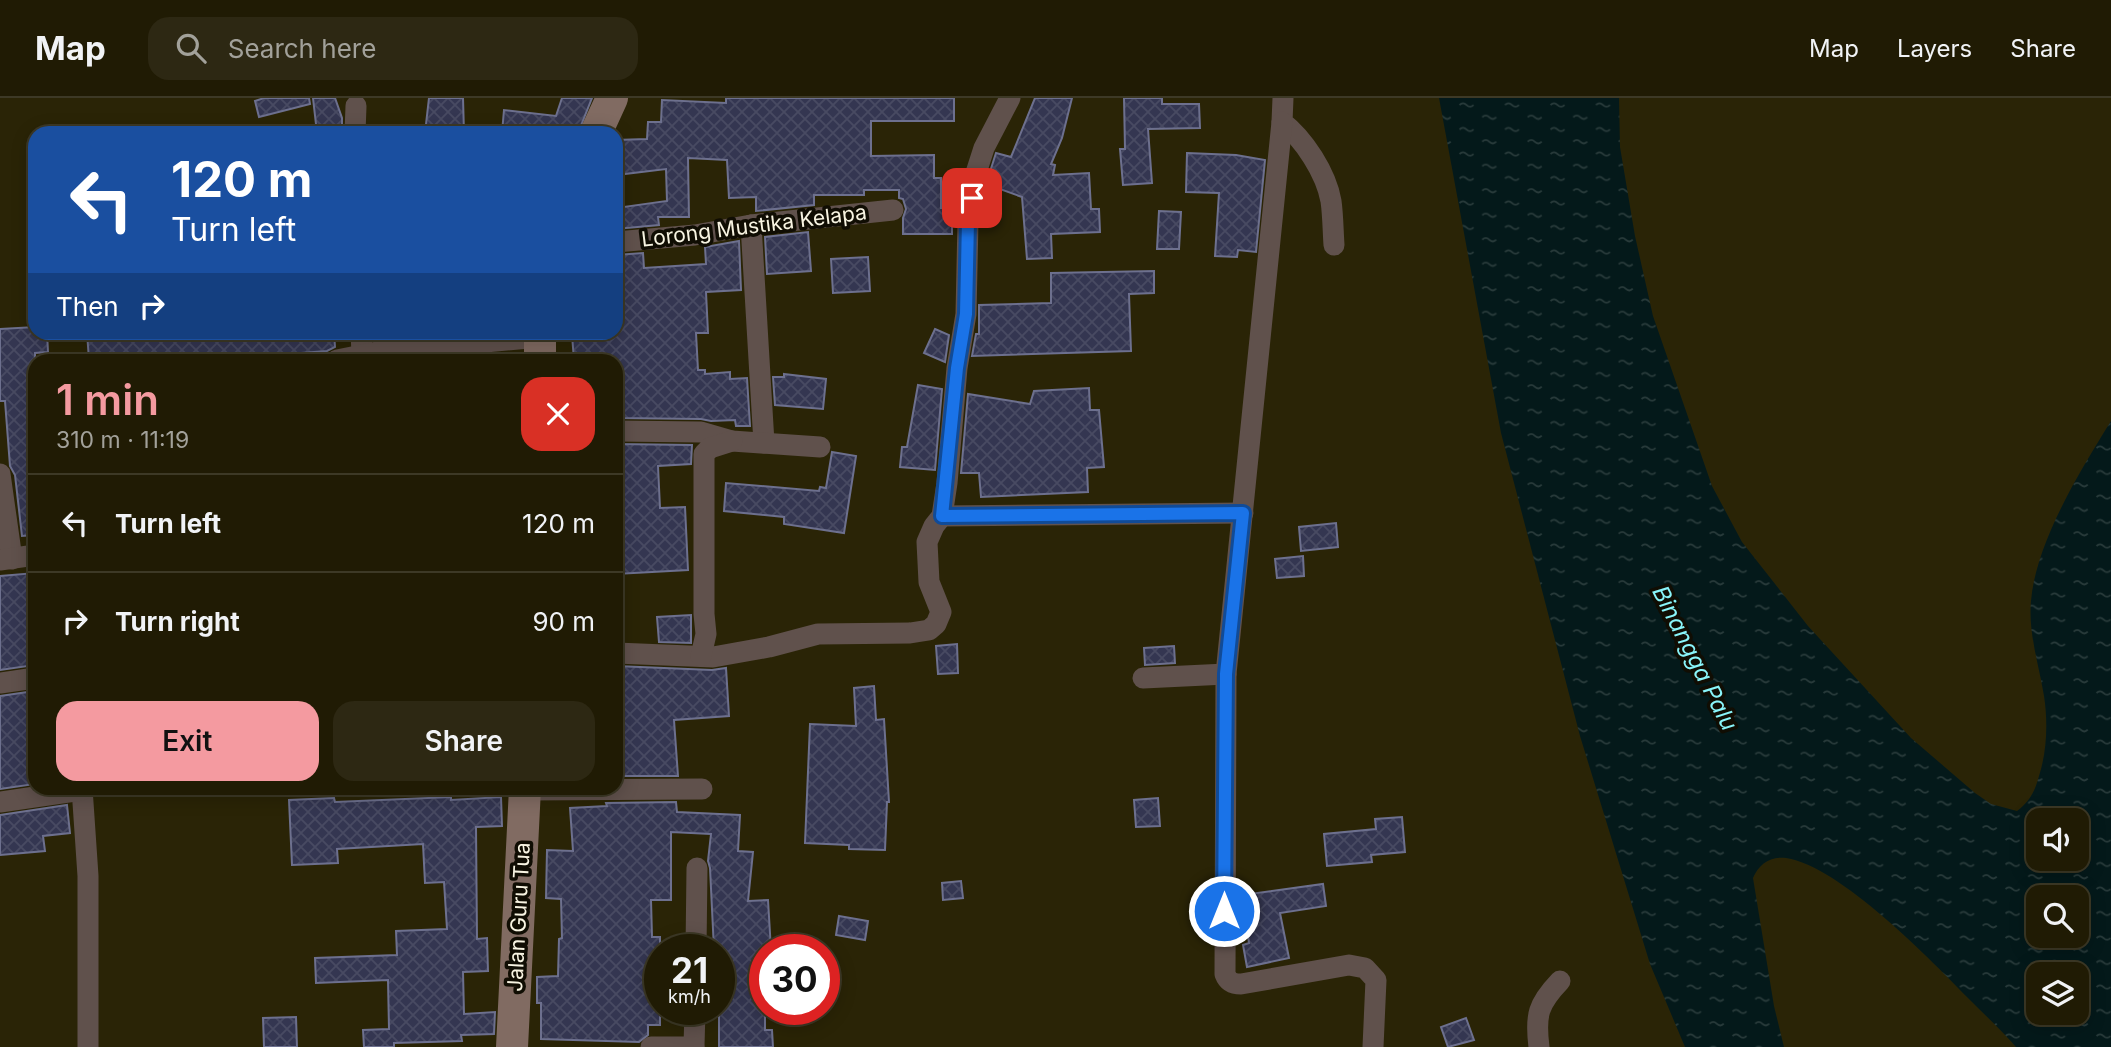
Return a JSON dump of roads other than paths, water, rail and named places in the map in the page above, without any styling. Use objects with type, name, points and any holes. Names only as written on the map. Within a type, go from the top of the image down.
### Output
[{"type":"main road","points":[[599,126],[612,98]]},
{"type":"main road","name":"Jalan Guru Tua","points":[[512,1047],[525,795]]},
{"type":"street","points":[[623,653],[713,657],[818,634],[910,633],[929,630],[936,624],[941,612],[929,582],[927,542],[942,516],[957,368],[966,314],[968,221],[975,176],[984,148],[1010,98]]},
{"type":"street","points":[[1283,98],[1226,674],[1225,974],[1234,984],[1241,984],[1349,965],[1365,968],[1376,980],[1373,1047]]},
{"type":"street","points":[[355,126],[356,106]]},
{"type":"street","points":[[1282,122],[1291,129],[1318,166],[1331,199],[1334,245]]},
{"type":"street","name":"Lorong Mustika Kelapa","points":[[623,241],[893,210]]},
{"type":"street","points":[[751,225],[764,443]]},
{"type":"street","points":[[345,354],[361,343],[540,343]]},
{"type":"street","points":[[623,432],[701,432],[732,441],[820,447]]},
{"type":"street","points":[[701,656],[706,635],[704,454],[710,448],[732,441]]},
{"type":"street","points":[[0,474],[6,559],[28,556]]},
{"type":"street","points":[[942,516],[1243,513]]},
{"type":"street","points":[[1143,678],[1226,674]]},
{"type":"street","points":[[0,684],[28,679]]},
{"type":"street","points":[[623,789],[702,789]]},
{"type":"street","points":[[0,802],[41,795]]},
{"type":"street","points":[[83,795],[89,876],[89,1047]]},
{"type":"street","points":[[696,934],[697,868]]},
{"type":"street","points":[[1539,1047],[1536,1022],[1543,999],[1560,981]]},
{"type":"street","points":[[651,1047],[694,1046],[695,1025]]},
{"type":"water","name":"Binangga Palu","points":[[1439,98],[1619,98],[1620,147],[1635,236],[1653,316],[1712,486],[1742,542],[1808,626],[1911,738],[1991,804],[2017,811],[2029,799],[2036,786],[2044,757],[2046,716],[2030,613],[2035,578],[2041,555],[2061,508],[2111,421],[2111,1047],[2016,1047],[1910,940],[1858,896],[1808,865],[1786,858],[1775,858],[1758,869],[1753,878],[1774,1006],[1784,1047],[1685,1047],[1650,964],[1580,736],[1501,433]]}]
